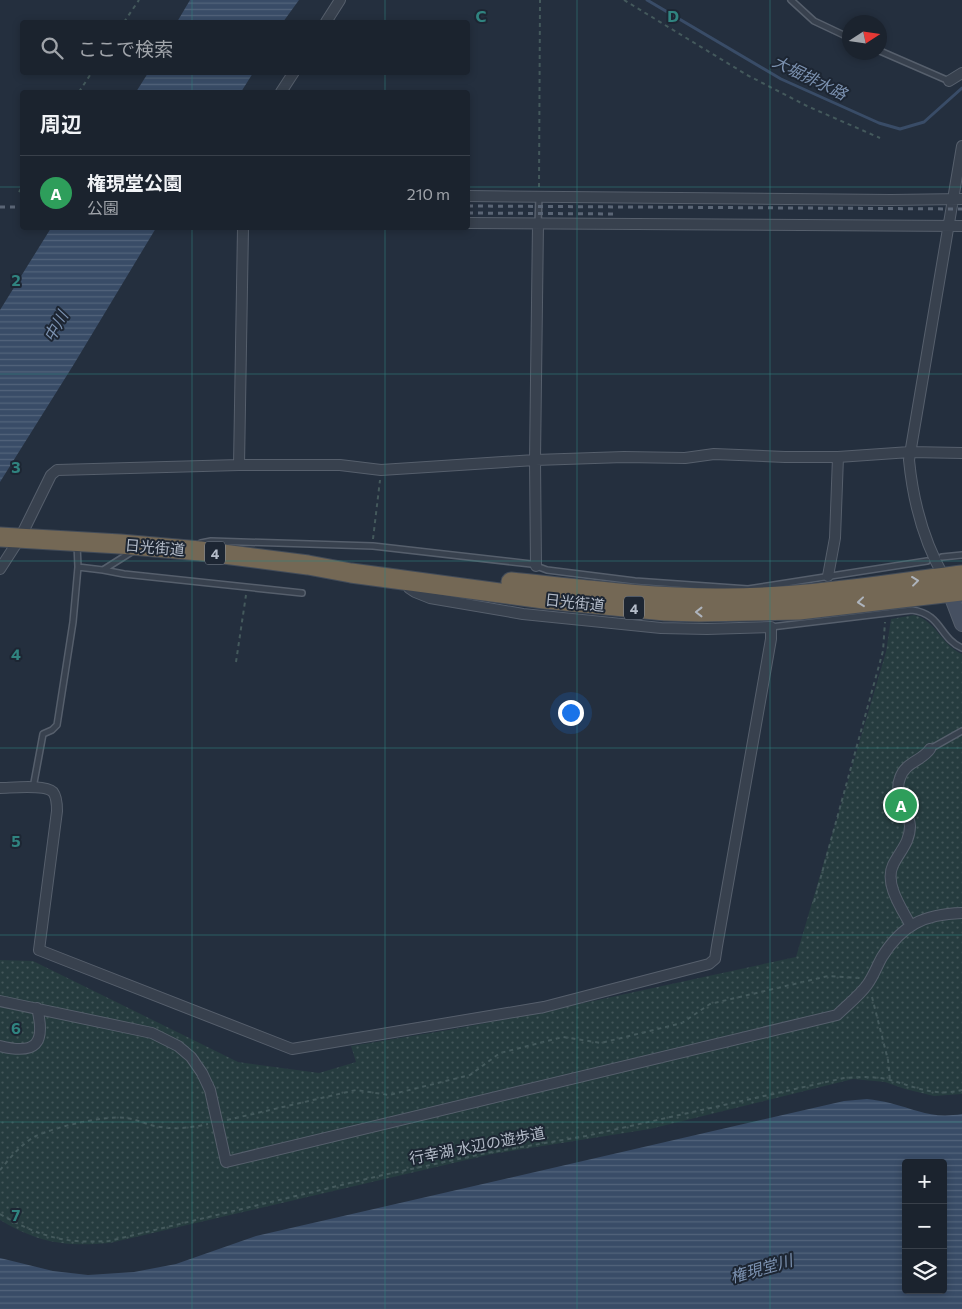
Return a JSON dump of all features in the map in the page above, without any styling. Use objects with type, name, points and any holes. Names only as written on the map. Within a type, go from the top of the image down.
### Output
[{"type":"highway","name":"日光街道","points":[[7,538],[77,541],[200,551],[406,576],[661,596],[717,598],[748,593],[810,594],[954,584]]},
{"type":"highway","name":"日光街道","points":[[406,576],[544,599],[665,611],[699,612],[799,610],[954,584]]},
{"type":"street","points":[[327,20],[340,0]]},
{"type":"street","points":[[949,81],[962,73]]},
{"type":"street","points":[[282,90],[292,75]]},
{"type":"street","points":[[962,146],[958,199],[948,227],[910,452],[912,486],[918,514],[938,568],[954,584],[962,624]]},
{"type":"street","points":[[470,196],[958,199]]},
{"type":"street","points":[[470,224],[962,226]]},
{"type":"street","points":[[536,566],[535,460],[538,224]]},
{"type":"street","points":[[240,465],[243,230]]},
{"type":"street","points":[[0,569],[7,538],[51,475],[57,470],[240,465],[340,465],[381,470],[535,460],[685,458],[714,454],[838,457],[910,452],[962,453]]},
{"type":"street","points":[[828,576],[835,538],[838,457]]},
{"type":"street","points":[[0,788],[45,787],[52,791],[57,799],[58,811],[38,950],[292,1049],[544,1007],[709,964],[715,959],[770,649],[771,627],[661,628],[523,614],[430,598],[409,588],[406,576]]},
{"type":"street","points":[[911,926],[897,899],[891,877],[894,864],[905,846],[910,829],[908,815],[901,804],[898,785],[903,770],[930,749]]},
{"type":"street","points":[[0,1001],[152,1033],[178,1046],[191,1057],[202,1073],[210,1090],[226,1162],[837,1015],[868,984],[892,942],[911,926],[935,915],[962,913]]},
{"type":"street","points":[[0,1046],[17,1050],[27,1049],[34,1045],[39,1038],[41,1028],[37,1008]]},
{"type":"lane","points":[[791,0],[814,21],[842,34]]},
{"type":"lane","points":[[887,54],[949,81]]},
{"type":"lane","points":[[538,224],[539,197]]},
{"type":"lane","points":[[33,788],[43,734],[52,730],[57,725],[73,622],[78,568],[77,541]]},
{"type":"lane","points":[[200,551],[201,543],[211,541],[372,546],[536,566],[547,570],[635,581],[748,593],[828,576],[927,560]]},
{"type":"lane","points":[[103,570],[142,546]]},
{"type":"lane","points":[[942,557],[962,555]]},
{"type":"lane","points":[[78,568],[302,593]]},
{"type":"lane","points":[[771,627],[912,610],[925,613],[935,620],[949,639],[962,648]]},
{"type":"lane","points":[[930,749],[962,730]]},
{"type":"path","points":[[125,20],[139,0]]},
{"type":"path","points":[[539,197],[540,0]]},
{"type":"path","points":[[624,0],[747,75],[807,106],[880,138]]},
{"type":"path","points":[[80,90],[90,75]]},
{"type":"path","points":[[372,546],[381,470]]},
{"type":"path","points":[[236,662],[248,587]]},
{"type":"path","points":[[814,902],[883,651],[885,613]]},
{"type":"path","points":[[0,1170],[25,1143],[36,1136],[64,1127],[112,1117],[137,1120],[166,1128],[186,1129],[356,1090],[389,1096],[470,1075],[500,1053],[563,1037],[600,1043],[682,1023],[710,1004],[828,976],[864,978],[868,984],[888,1060],[890,1080]]},
{"type":"path","name":"行幸湖 水辺の遊歩道","points":[[0,1214],[25,1228],[70,1242],[109,1241],[383,1175],[487,1153],[586,1136],[844,1078],[869,1077],[890,1080],[922,1090],[950,1093],[962,1090]]},
{"type":"green space","points":[[914,615],[928,622],[948,645],[962,654],[962,1094],[934,1096],[885,1082],[853,1079],[650,1129],[492,1154],[110,1243],[66,1244],[53,1242],[27,1234],[0,1220],[0,960],[33,961],[238,1062],[319,1073],[356,1062],[351,1046],[542,1012],[796,957],[886,652],[891,619]]},
{"type":"water","points":[[190,0],[299,0],[284,20],[178,20]]},
{"type":"water","points":[[147,75],[252,75],[242,90],[137,90]]},
{"type":"water","name":"中川","points":[[50,230],[155,230],[0,482],[0,310]]},
{"type":"water","name":"権現堂川","points":[[867,1099],[887,1102],[933,1115],[962,1114],[962,1309],[0,1309],[0,1258],[53,1271],[88,1275],[134,1272],[176,1264],[256,1236],[844,1101]]},
{"type":"waterway","name":"大堀排水路","points":[[647,0],[781,79],[879,123],[900,129],[924,122],[962,88]]},
{"type":"railway","points":[[470,206],[962,209]]},
{"type":"railway","points":[[0,207],[20,207]]},
{"type":"railway","points":[[470,213],[617,214]]},
{"type":"place","name":"権現堂公園","points":[[901,805]]}]
